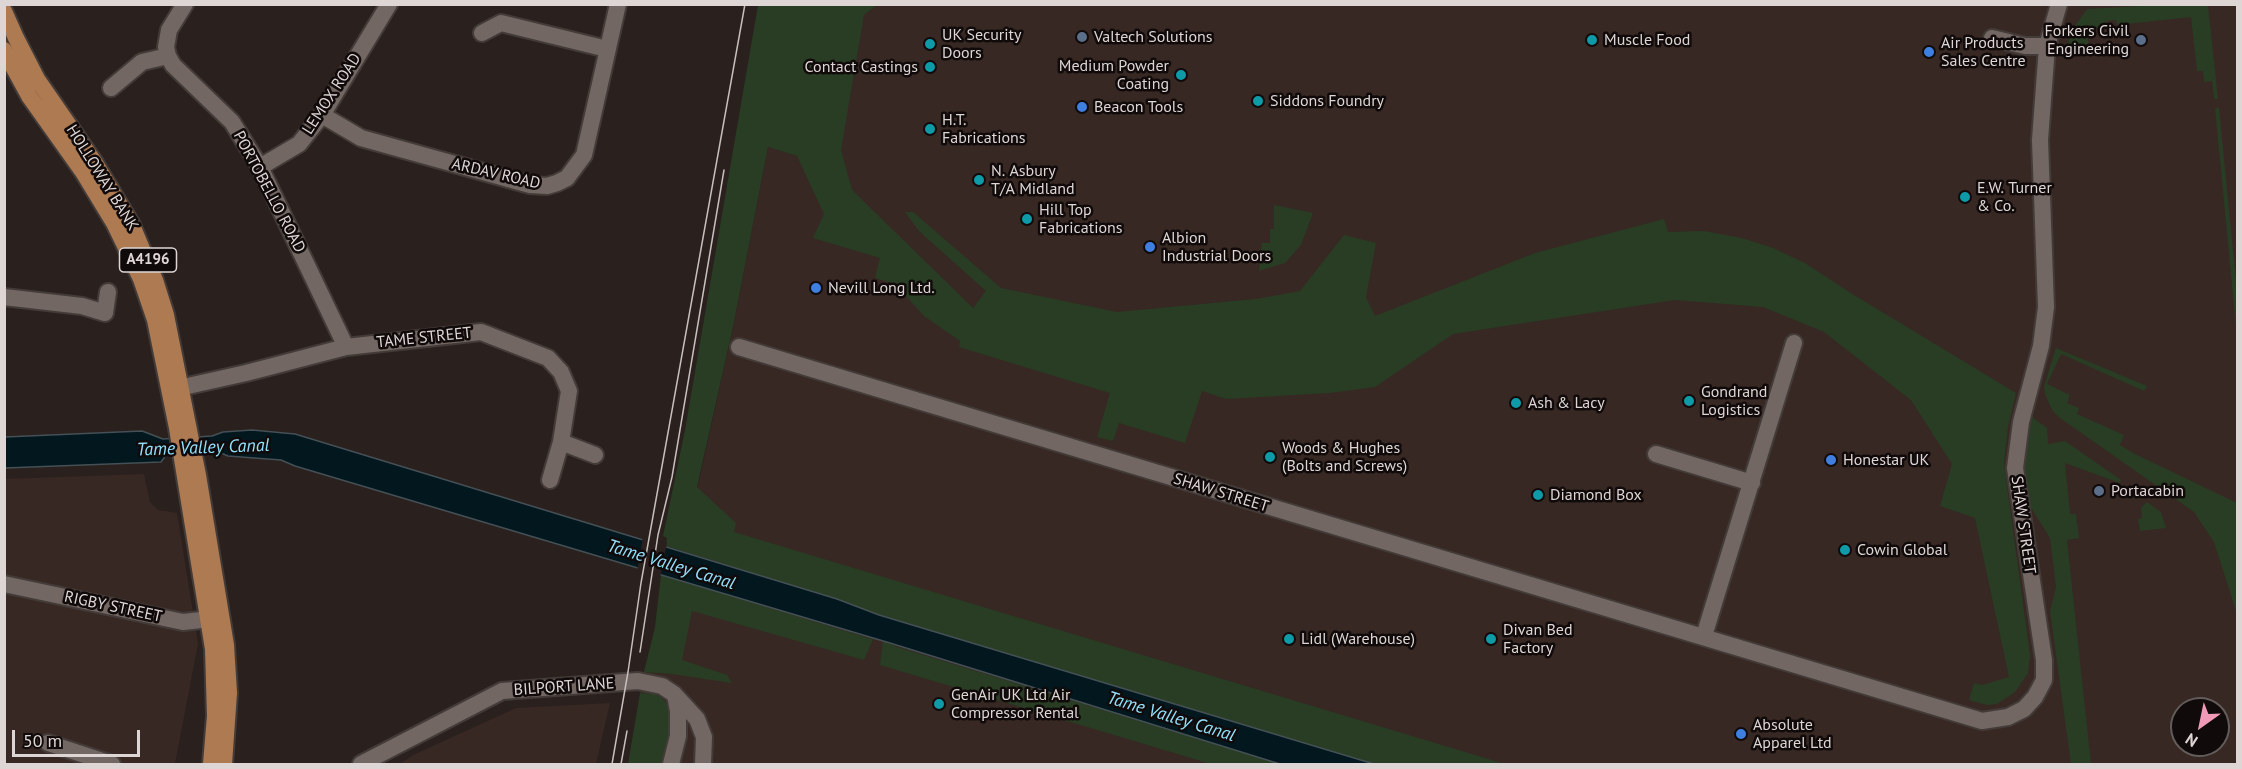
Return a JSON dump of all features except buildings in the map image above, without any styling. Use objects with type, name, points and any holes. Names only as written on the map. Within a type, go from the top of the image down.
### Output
[{"type":"main road","name":"HOLLOWAY BANK","points":[[4,10],[38,79],[95,163],[136,234],[161,297],[214,619]]},
{"type":"main road","name":"HOLLOWAY BANK","points":[[4,50],[29,96],[83,172],[129,251],[155,320],[176,389]]},
{"type":"main road","name":"A4196","points":[[211,765],[215,716],[214,619]]},
{"type":"main road","name":"A4196","points":[[214,619],[226,645],[229,693],[224,765]]},
{"type":"street","points":[[111,88],[142,62],[168,56],[166,47],[169,30],[185,4]]},
{"type":"street","name":"LEMOX ROAD","points":[[260,167],[299,144],[322,115],[389,4]]},
{"type":"street","name":"ARDAV ROAD","points":[[322,115],[361,138],[530,185],[547,186],[567,178],[584,155],[618,4]]},
{"type":"street","name":"SHAW STREET","points":[[739,347],[1982,721],[2008,717],[2024,709],[2035,697],[2044,680],[2044,660],[2015,468],[2021,422],[2041,346],[2046,307],[2040,140],[2047,46],[2059,4]]},
{"type":"street","points":[[482,33],[501,23],[607,49]]},
{"type":"street","points":[[1992,38],[2025,46],[2047,46]]},
{"type":"street","name":"PORTOBELLO ROAD","points":[[168,56],[173,65],[232,122],[260,167],[346,347]]},
{"type":"street","points":[[4,297],[81,306],[105,313],[108,292]]},
{"type":"street","name":"TAME STREET","points":[[176,389],[346,347],[480,332],[548,357]]},
{"type":"street","points":[[550,480],[561,442],[569,391],[561,372],[548,357],[556,342]]},
{"type":"street","points":[[1704,636],[1794,343]]},
{"type":"street","points":[[561,442],[595,455]]},
{"type":"street","points":[[1656,454],[1752,483]]},
{"type":"street","name":"RIGBY STREET","points":[[4,584],[183,622],[214,619]]},
{"type":"street","name":"BILPORT LANE","points":[[361,765],[502,692],[638,681],[662,686],[674,694],[697,719],[704,737],[703,765]]},
{"type":"street","points":[[671,765],[678,736],[678,711],[674,694]]},
{"type":"street","points":[[48,743],[112,765]]},
{"type":"shaded area","points":[[877,5],[2237,5],[2237,764],[656,764],[640,693],[644,672],[679,565],[689,526],[733,327],[768,147],[797,156],[864,15]]},
{"type":"shaded area","points":[[144,474],[150,502],[158,510],[177,513],[198,644],[175,764],[5,764],[4,479]]},
{"type":"shaded area","points":[[610,703],[596,764],[400,764],[413,755],[516,708]]},
{"type":"green space","points":[[2174,4],[2208,5],[2218,99],[2214,99],[2212,81],[2204,82],[2203,71],[2197,71],[2191,17],[2117,25],[2116,20],[2107,21],[2107,26],[2087,28],[2089,52],[2066,54],[2070,33],[2087,9]]},
{"type":"green space","points":[[758,5],[877,5],[864,15],[841,150],[852,190],[973,308],[986,291],[919,231],[905,212],[913,212],[1001,288],[1117,312],[1256,299],[1300,291],[1344,235],[1376,243],[1366,297],[1375,316],[1535,253],[1664,219],[1668,232],[1704,231],[1742,238],[1773,248],[1805,263],[2016,393],[2008,427],[2004,464],[2030,655],[2028,673],[2015,692],[1997,704],[1987,705],[1969,700],[1974,683],[1982,685],[2009,677],[1975,518],[1940,506],[1952,464],[1911,400],[1824,332],[1763,307],[1675,300],[1453,334],[1375,387],[1330,393],[1226,399],[1202,391],[1185,443],[1119,423],[1113,441],[1097,437],[1110,393],[959,347],[960,341],[924,316],[895,284],[875,278],[880,258],[813,238],[824,214],[797,156],[768,147],[733,327],[697,487],[736,523],[734,532],[1505,764],[1374,764],[879,615],[837,599],[666,546],[667,538],[663,536],[685,430]]},
{"type":"green space","points":[[2215,108],[2219,108],[2237,291],[2236,327]]},
{"type":"green space","points":[[1274,205],[1313,213],[1301,245],[1285,263],[1259,271],[1262,243],[1270,243],[1270,229],[1274,229]]},
{"type":"green space","points":[[2056,348],[2147,386],[2144,391],[2061,354],[2047,384],[2070,395],[2067,403],[2079,408],[2077,414],[2124,435],[2120,445],[2133,453],[2237,503],[2237,614],[2214,542],[2194,512],[2060,418],[2052,410],[2044,386]]},
{"type":"green space","points":[[2032,417],[2047,428],[2048,444],[2065,441],[2121,480],[2120,483],[2065,463],[2070,514],[2076,514],[2079,538],[2067,540],[2091,764],[2071,764],[2050,611],[2056,587],[2050,538],[2025,498],[2021,479],[2029,419]]},
{"type":"green space","points":[[2147,502],[2161,512],[2166,528],[2140,531],[2138,519],[2142,518],[2141,508]]},
{"type":"green space","points":[[661,575],[873,639],[864,660],[692,611],[682,660],[727,675],[732,683],[644,672],[655,627]]},
{"type":"green space","points":[[883,641],[1280,764],[1211,764],[880,665]]},
{"type":"green space","points":[[640,693],[656,694],[669,708],[670,727],[663,764],[628,764]]},
{"type":"water","name":"Tame Valley Canal","points":[[252,430],[295,434],[837,599],[879,615],[1374,764],[1280,764],[890,643],[281,460],[228,456],[216,451],[166,455],[161,462],[5,468],[5,437],[142,431],[163,439],[212,436],[223,432]]},
{"type":"pier","points":[[643,536],[667,543],[660,578],[637,571]]},
{"type":"tram line","points":[[612,764],[641,583],[745,4]]},
{"type":"tram line","points":[[640,652],[658,535],[672,477],[724,170]]},
{"type":"tram line","points":[[621,764],[627,731]]},
{"type":"place","name":"Valtech Solutions","points":[[1082,37]]},
{"type":"place","name":"Muscle Food","points":[[1592,40]]},
{"type":"place","name":"Forkers Civil Engineering","points":[[2141,40]]},
{"type":"place","name":"UK Security Doors","points":[[930,44]]},
{"type":"place","name":"Air Products Sales Centre","points":[[1929,52]]},
{"type":"place","name":"Contact Castings","points":[[930,67]]},
{"type":"place","name":"Medium Powder Coating","points":[[1181,75]]},
{"type":"place","name":"Siddons Foundry","points":[[1258,101]]},
{"type":"place","name":"Beacon Tools","points":[[1082,107]]},
{"type":"place","name":"H.T. Fabrications","points":[[930,129]]},
{"type":"place","name":"N. Asbury T/A Midland","points":[[979,180]]},
{"type":"place","name":"E.W. Turner & Co.","points":[[1965,197]]},
{"type":"place","name":"Hill Top Fabrications","points":[[1027,219]]},
{"type":"place","name":"Albion Industrial Doors","points":[[1150,247]]},
{"type":"place","name":"Nevill Long Ltd.","points":[[816,288]]},
{"type":"place","name":"Gondrand Logistics","points":[[1689,401]]},
{"type":"place","name":"Ash & Lacy","points":[[1516,403]]},
{"type":"place","name":"Woods & Hughes (Bolts and Screws)","points":[[1270,457]]},
{"type":"place","name":"Honestar UK","points":[[1831,460]]},
{"type":"place","name":"Portacabin","points":[[2099,491]]},
{"type":"place","name":"Diamond Box","points":[[1538,495]]},
{"type":"place","name":"Cowin Global","points":[[1845,550]]},
{"type":"place","name":"Lidl (Warehouse)","points":[[1289,639]]},
{"type":"place","name":"Divan Bed Factory","points":[[1491,639]]},
{"type":"place","name":"GenAir UK Ltd Air Compressor Rental","points":[[939,704]]},
{"type":"place","name":"Absolute Apparel Ltd","points":[[1741,734]]}]
